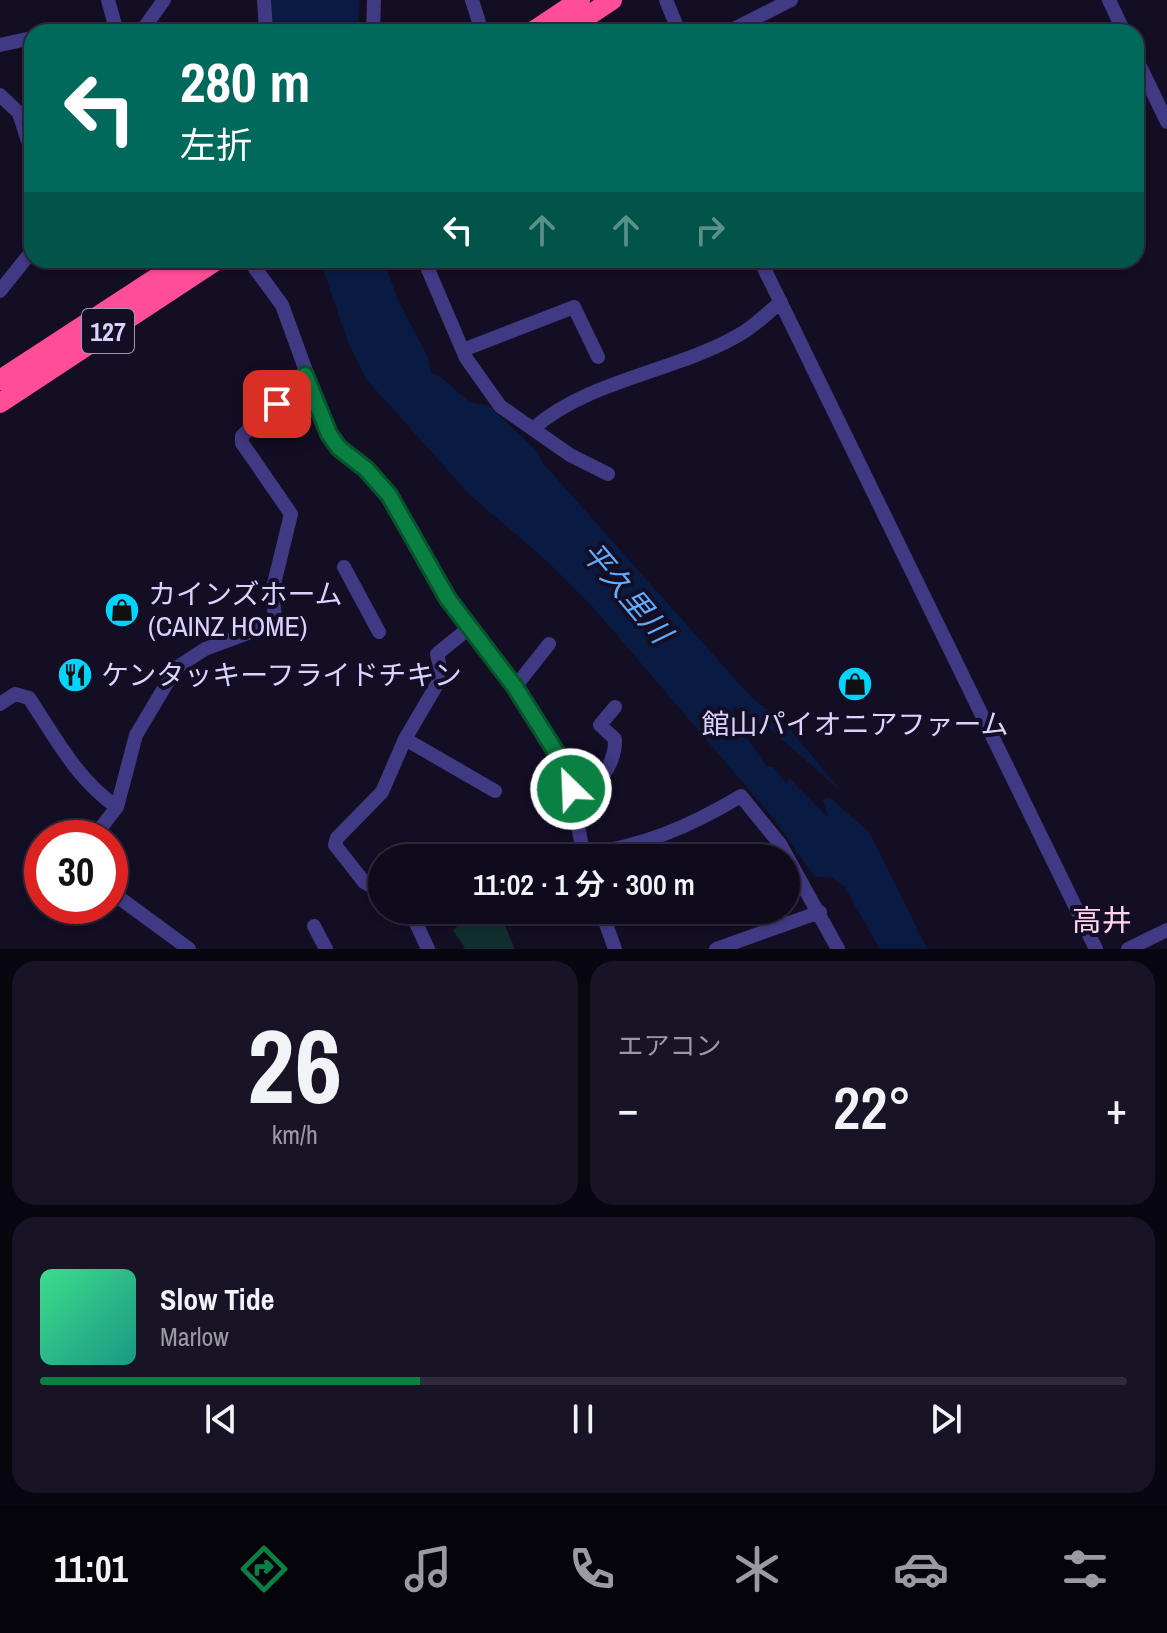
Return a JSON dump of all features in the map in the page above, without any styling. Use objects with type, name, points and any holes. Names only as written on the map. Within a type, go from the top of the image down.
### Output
[{"type":"highway","points":[[544,24],[580,0]]},
{"type":"highway","points":[[576,24],[612,0]]},
{"type":"highway","name":"127","points":[[0,380],[172,268]]},
{"type":"highway","name":"127","points":[[0,403],[205,268]]},
{"type":"street","points":[[108,0],[115,24]]},
{"type":"street","points":[[147,24],[164,0]]},
{"type":"street","points":[[264,0],[266,24]]},
{"type":"street","points":[[373,24],[374,0]]},
{"type":"street","points":[[472,0],[480,24]]},
{"type":"street","points":[[666,0],[676,24]]},
{"type":"street","points":[[744,24],[791,0]]},
{"type":"street","points":[[1109,0],[1120,24]]},
{"type":"street","points":[[0,45],[24,40]]},
{"type":"street","points":[[1144,75],[1167,122]]},
{"type":"street","points":[[0,95],[19,113],[24,129]]},
{"type":"street","points":[[0,291],[24,261]]},
{"type":"street","points":[[255,268],[282,305],[329,434],[339,448],[366,469],[389,495],[469,628],[515,687],[568,771],[581,844]]},
{"type":"street","points":[[427,268],[463,350],[500,406],[570,455],[608,474]]},
{"type":"street","points":[[764,268],[1096,949]]},
{"type":"street","points":[[534,428],[547,416],[577,401],[739,336],[781,302]]},
{"type":"street","points":[[463,350],[574,307],[598,357]]},
{"type":"street","points":[[107,820],[117,807],[136,735],[176,668],[205,649],[259,629],[275,617],[272,592],[291,514],[242,443],[242,436],[305,375]]},
{"type":"street","points":[[344,567],[379,632]]},
{"type":"street","points":[[368,884],[335,845],[337,838],[382,792],[405,739],[442,676],[437,654],[469,628]]},
{"type":"street","points":[[515,687],[549,644]]},
{"type":"street","points":[[0,704],[15,694],[29,698],[80,775],[95,792],[117,807]]},
{"type":"street","points":[[574,806],[590,793],[616,751],[615,739],[600,725],[615,707]]},
{"type":"street","points":[[405,739],[495,791]]},
{"type":"street","points":[[640,844],[673,834],[741,796],[780,844]]},
{"type":"street","points":[[800,878],[838,949]]},
{"type":"street","points":[[128,904],[189,949]]},
{"type":"street","points":[[716,949],[739,945],[820,912]]},
{"type":"street","points":[[416,924],[428,949]]},
{"type":"street","points":[[606,924],[615,949]]},
{"type":"street","points":[[314,926],[326,949]]},
{"type":"street","points":[[1128,949],[1167,930]]},
{"type":"green space","points":[[459,924],[504,924],[515,949],[463,949],[465,947],[453,931]]},
{"type":"water","points":[[269,0],[359,0],[358,24],[270,24]]},
{"type":"water","name":"平久里川","points":[[323,268],[386,268],[398,300],[428,358],[431,373],[470,402],[489,406],[538,452],[541,461],[751,697],[787,726],[841,791],[770,729],[733,706],[736,722],[767,767],[773,767],[787,784],[789,778],[828,818],[823,800],[829,797],[869,832],[927,949],[880,949],[844,886],[832,878],[814,876],[800,856],[800,844],[792,844],[774,819],[593,607],[547,561],[470,495],[367,380],[348,342]]},
{"type":"place","name":"カインズホーム (CAINZ HOME)","points":[[122,610]]},
{"type":"place","name":"ケンタッキーフライドチキン","points":[[75,675]]},
{"type":"place","name":"館山パイオニアファーム","points":[[855,684]]},
{"type":"district","name":"高井","points":[[1102,920]]},
{"type":"route","points":[[277,404],[305,375],[329,434],[339,448],[366,469],[389,495],[448,599],[515,687],[568,771],[571,789]]}]
